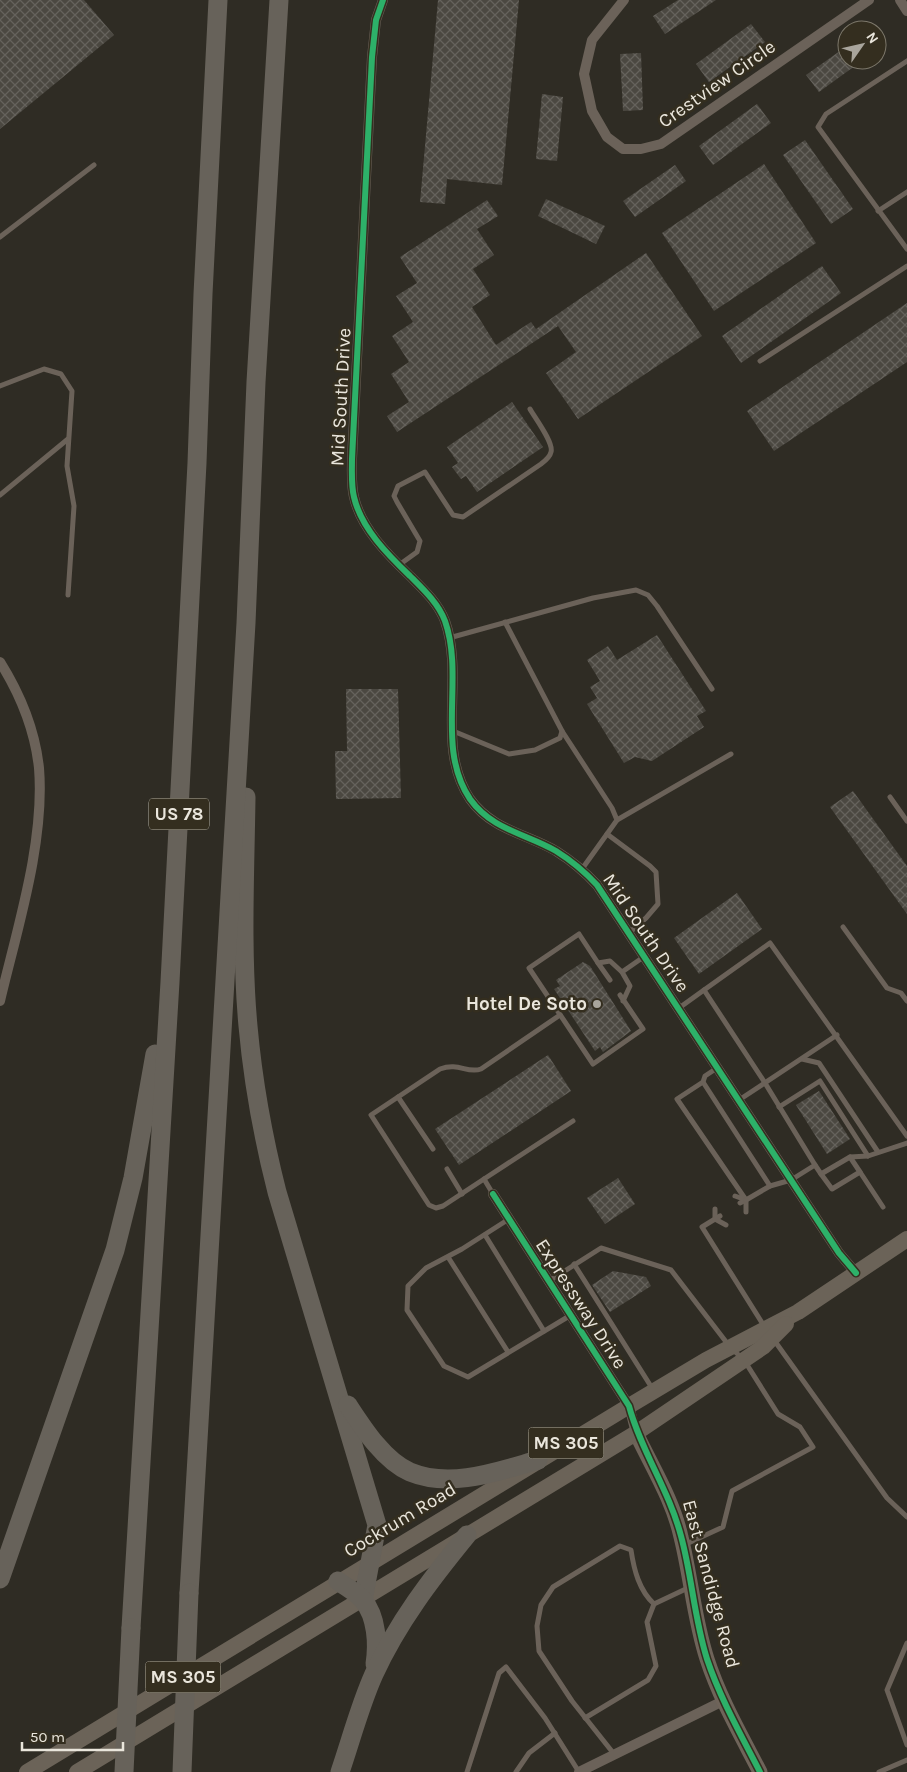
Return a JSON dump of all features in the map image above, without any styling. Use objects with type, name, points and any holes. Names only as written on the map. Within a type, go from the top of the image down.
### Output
[{"type":"highway","points":[[213,0],[215,57]]},
{"type":"highway","name":"US 78","points":[[124,1772],[170,982],[197,463],[203,294],[218,0]]},
{"type":"highway","name":"US 78","points":[[182,1772],[189,1593],[241,676],[246,623],[262,278],[279,0]]},
{"type":"highway","points":[[241,676],[246,769],[244,957],[252,1071],[265,1143],[277,1192],[377,1524],[363,1600]]},
{"type":"highway","points":[[0,1579],[115,1250],[146,1116],[157,1040],[170,982]]},
{"type":"highway","points":[[337,1386],[368,1436],[389,1457],[410,1472],[440,1478],[467,1478],[538,1460]]},
{"type":"highway","points":[[340,1772],[373,1676],[409,1608],[467,1535]]},
{"type":"highway","points":[[338,1581],[363,1600],[369,1610],[376,1636],[377,1650],[373,1676]]},
{"type":"main road","name":"Cockrum Road","points":[[77,1772],[363,1600],[636,1432],[744,1360],[769,1333],[907,1239]]},
{"type":"main road","name":"Cockrum Road","points":[[27,1772],[371,1560],[654,1391],[730,1347],[769,1333]]},
{"type":"street","name":"Mid South Drive","points":[[383,0],[376,20],[372,57],[352,483],[354,498],[366,524],[399,565],[439,608],[449,638],[452,658],[453,747],[460,780],[475,805],[496,824],[555,850],[582,869],[608,898],[839,1253],[856,1273]]},
{"type":"street","name":"Crestview Circle","points":[[624,0],[592,40],[584,74],[592,111],[607,137],[623,149],[641,149],[661,144],[869,0]]},
{"type":"street","points":[[900,0],[907,10]]},
{"type":"street","points":[[0,662],[31,728],[39,767],[40,787],[35,848],[0,1001]]},
{"type":"street","name":"Expressway Drive","points":[[494,1194],[629,1406],[636,1432]]},
{"type":"street","name":"East Sandidge Road","points":[[636,1432],[667,1495],[683,1545],[690,1587],[707,1659],[724,1701],[761,1772]]},
{"type":"street","points":[[579,1772],[724,1701]]},
{"type":"lane","points":[[907,60],[826,114],[818,127],[907,249]]},
{"type":"lane","points":[[0,237],[94,165]]},
{"type":"lane","points":[[878,211],[907,192]]},
{"type":"lane","points":[[760,361],[907,266]]},
{"type":"lane","points":[[0,386],[44,369],[61,374],[72,391],[66,466],[74,506],[68,595]]},
{"type":"lane","points":[[399,565],[417,552],[420,541],[396,502],[394,496],[398,486],[425,472],[454,515],[463,517],[541,464],[551,455],[550,442],[530,410]]},
{"type":"lane","points":[[0,495],[68,439]]},
{"type":"lane","points":[[449,638],[593,598],[636,590],[648,595],[657,606],[712,688]]},
{"type":"lane","points":[[505,622],[562,731],[612,808],[617,820]]},
{"type":"lane","points":[[453,731],[509,754],[535,750],[560,738],[562,731]]},
{"type":"lane","points":[[582,869],[617,820],[731,754]]},
{"type":"lane","points":[[890,797],[907,821]]},
{"type":"lane","points":[[607,834],[656,872],[658,904],[630,932]]},
{"type":"lane","points":[[843,927],[887,988],[901,993],[907,1002]]},
{"type":"lane","points":[[598,963],[610,961],[622,972],[630,986],[622,998],[643,1029],[592,1064],[529,968],[578,934],[598,963],[610,980]]},
{"type":"lane","points":[[679,1008],[770,943],[907,1136]]},
{"type":"lane","points":[[622,972],[645,956]]},
{"type":"lane","points":[[704,990],[832,1189],[860,1172]]},
{"type":"lane","points":[[560,1015],[482,1069],[473,1070],[450,1065],[440,1069],[371,1115],[423,1197],[429,1205],[436,1208],[462,1194],[573,1120]]},
{"type":"lane","points":[[738,1100],[837,1035]]},
{"type":"lane","points":[[802,1059],[819,1063],[878,1152]]},
{"type":"lane","points":[[717,1067],[705,1076],[703,1082],[677,1099],[746,1200],[746,1212]]},
{"type":"lane","points":[[779,1107],[820,1080],[868,1156]]},
{"type":"lane","points":[[703,1082],[770,1186]]},
{"type":"lane","points":[[398,1097],[433,1149]]},
{"type":"lane","points":[[821,1174],[850,1157],[868,1156],[907,1143]]},
{"type":"lane","points":[[850,1157],[883,1207]]},
{"type":"lane","points":[[740,1204],[770,1186],[791,1180],[815,1165]]},
{"type":"lane","points":[[447,1169],[462,1194]]},
{"type":"lane","points":[[484,1179],[494,1194]]},
{"type":"lane","points":[[735,1196],[746,1200]]},
{"type":"lane","points":[[715,1209],[715,1219]]},
{"type":"lane","points":[[720,1216],[702,1227],[769,1333],[887,1498],[907,1517]]},
{"type":"lane","points":[[509,1219],[426,1268],[408,1286],[407,1310],[444,1366],[468,1377],[571,1315]]},
{"type":"lane","points":[[715,1219],[726,1225]]},
{"type":"lane","points":[[484,1235],[544,1331]]},
{"type":"lane","points":[[549,1281],[601,1248],[671,1270],[730,1347],[744,1360],[778,1414],[800,1427],[813,1447],[732,1491],[723,1527],[683,1545]]},
{"type":"lane","points":[[448,1256],[508,1352]]},
{"type":"lane","points":[[574,1264],[654,1391]]},
{"type":"lane","points":[[614,1754],[585,1718],[539,1651],[537,1626],[541,1605],[553,1587],[620,1546],[631,1550],[634,1567],[644,1596],[654,1604]]},
{"type":"lane","points":[[585,1718],[648,1680],[656,1666],[647,1622],[654,1604],[690,1587]]},
{"type":"lane","points":[[907,1643],[887,1690],[907,1745]]},
{"type":"lane","points":[[467,1772],[499,1673],[506,1667],[555,1733],[579,1772]]},
{"type":"lane","points":[[516,1772],[529,1753],[555,1733]]},
{"type":"lane","points":[[879,1772],[907,1760]]},
{"type":"building","points":[[0,0],[84,0],[114,35],[0,129]]},
{"type":"building","points":[[438,0],[519,0],[502,185],[447,179],[445,204],[420,202]]},
{"type":"building","points":[[678,0],[716,0],[665,34],[653,16]]},
{"type":"building","points":[[751,24],[765,42],[709,82],[696,64]]},
{"type":"building","points":[[641,53],[643,110],[623,111],[620,54]]},
{"type":"building","points":[[837,53],[837,70],[849,70],[819,92],[806,75]]},
{"type":"building","points":[[542,94],[563,97],[557,161],[536,159]]},
{"type":"building","points":[[757,104],[771,123],[713,165],[699,146]]},
{"type":"building","points":[[805,140],[853,209],[831,224],[783,155]]},
{"type":"building","points":[[764,164],[816,243],[714,311],[662,233]]},
{"type":"building","points":[[675,165],[686,181],[635,217],[623,201]]},
{"type":"building","points":[[546,199],[605,226],[596,244],[538,216]]},
{"type":"building","points":[[487,200],[498,216],[477,229],[494,255],[473,269],[490,295],[472,307],[496,345],[531,322],[536,329],[646,253],[702,336],[578,419],[546,373],[576,352],[558,326],[397,432],[387,416],[409,402],[391,374],[409,362],[392,336],[413,322],[396,296],[417,283],[400,257]]},
{"type":"building","points":[[822,266],[841,293],[741,363],[722,336]]},
{"type":"building","points":[[907,303],[907,362],[774,451],[747,411]]},
{"type":"building","points":[[512,402],[543,447],[477,492],[466,476],[461,479],[452,467],[458,463],[447,447]]},
{"type":"building","points":[[657,635],[706,711],[697,716],[704,727],[652,761],[635,757],[624,763],[587,704],[597,698],[590,687],[600,681],[587,660],[608,646],[617,660]]},
{"type":"building","points":[[346,689],[398,689],[401,798],[336,799],[335,751],[347,751]]},
{"type":"building","points":[[853,791],[907,866],[907,914],[830,807]]},
{"type":"building","points":[[737,893],[762,929],[699,974],[674,938]]},
{"type":"building","points":[[583,962],[590,966],[631,1031],[603,1052],[600,1047],[595,1051],[554,989],[560,986],[556,980]]},
{"type":"building","points":[[548,1055],[571,1091],[459,1165],[435,1129]]},
{"type":"building","points":[[819,1091],[850,1139],[827,1154],[796,1105]]},
{"type":"building","points":[[618,1178],[635,1204],[605,1224],[587,1198]]},
{"type":"building","points":[[613,1271],[646,1277],[651,1286],[610,1312],[592,1285]]},
{"type":"cycle path","points":[[383,0],[376,20],[372,57],[352,459],[352,488],[358,508],[376,540],[430,597],[439,608],[445,621],[450,643],[452,666],[452,735],[454,757],[460,779],[470,799],[499,825],[556,851],[578,867],[597,885],[839,1253],[856,1273]]},
{"type":"cycle path","points":[[493,1194],[629,1406],[640,1439],[676,1519],[685,1551],[699,1628],[712,1674],[724,1702],[760,1772]]},
{"type":"place","name":"Hotel De Soto","points":[[597,1004]]}]
